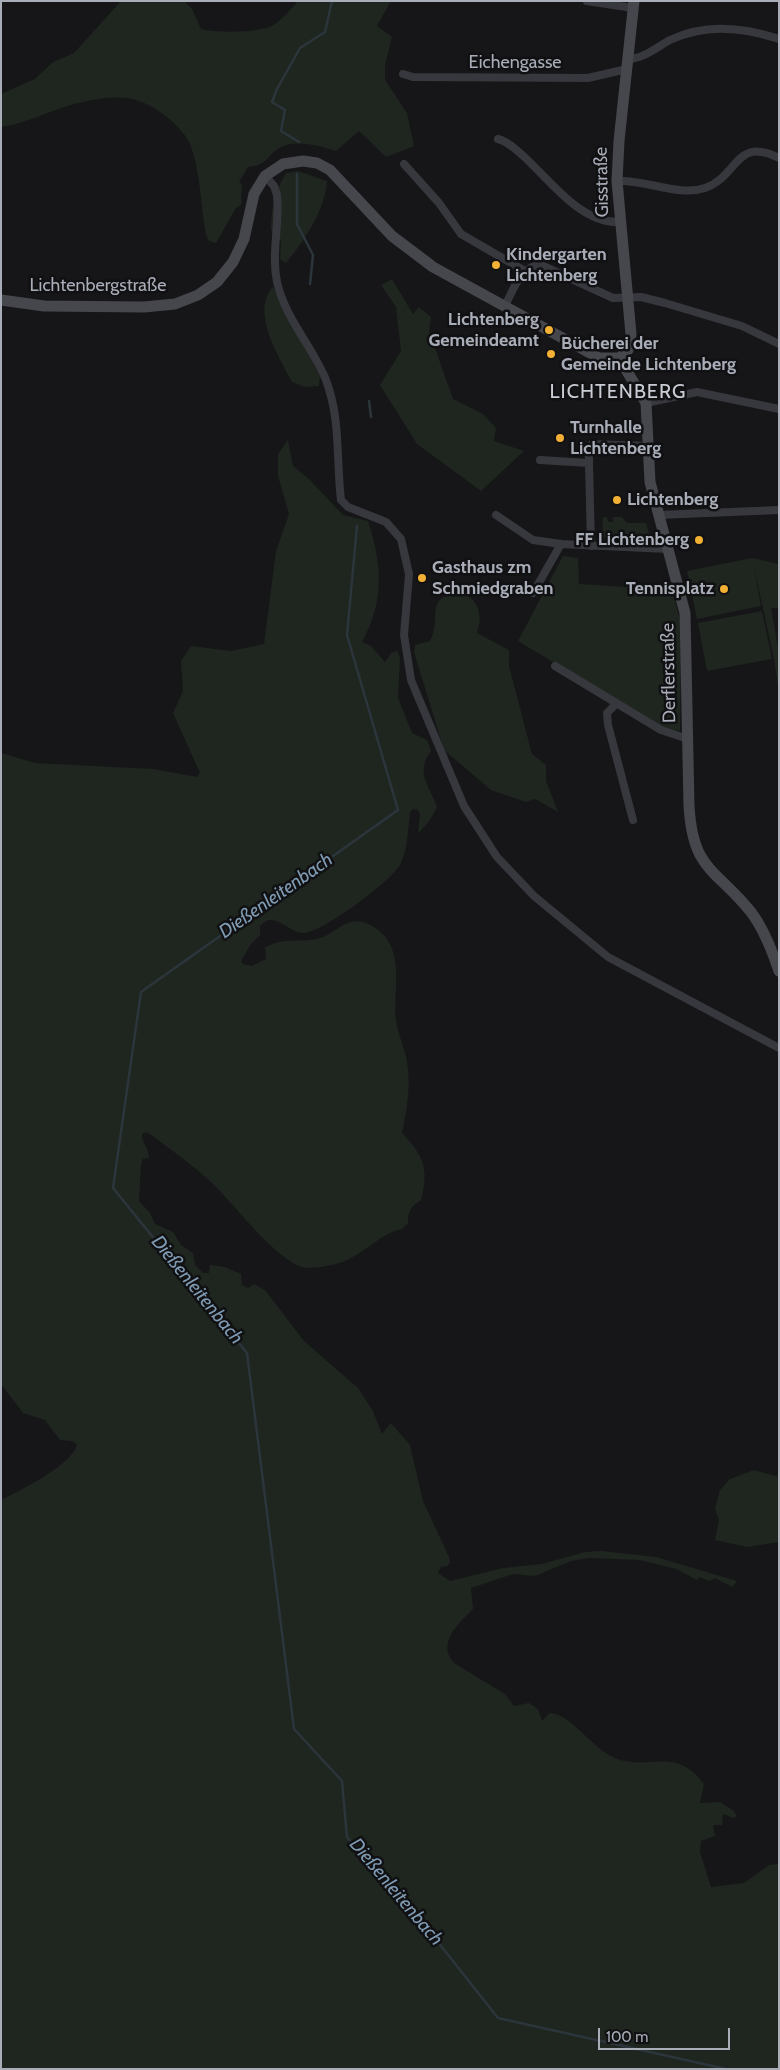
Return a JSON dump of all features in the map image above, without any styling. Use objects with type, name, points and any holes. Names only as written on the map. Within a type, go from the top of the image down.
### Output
[{"type":"street","points":[[587,1],[633,5]]},
{"type":"street","name":"Gisstraße","points":[[619,358],[625,354],[630,343],[629,298],[620,222],[618,181],[633,5]]},
{"type":"street","name":"Eichengasse","points":[[403,74],[413,77],[588,78],[627,64],[682,35],[707,29],[732,28],[779,39]]},
{"type":"street","points":[[498,139],[508,143],[527,159],[581,210],[610,221],[620,222]]},
{"type":"street","points":[[618,181],[700,189],[719,180],[750,152],[761,151],[779,158]]},
{"type":"street","name":"Lichtenbergstraße","points":[[1,300],[44,306],[144,307],[174,304],[198,295],[217,282],[233,262],[244,239],[254,194],[265,176],[277,166],[289,162],[303,161],[324,166],[338,176],[382,225],[409,250],[448,277],[599,358],[619,358]]},
{"type":"street","points":[[404,164],[439,203],[461,234],[525,271]]},
{"type":"street","points":[[265,176],[274,186],[278,201],[274,260],[278,286],[290,316],[323,374],[333,404],[339,437],[341,500],[348,507],[386,522],[401,539],[409,574],[404,635],[408,669],[414,691],[461,801],[483,837],[508,870],[534,896],[591,944],[627,968],[779,1048]]},
{"type":"street","points":[[505,306],[525,271],[531,266],[541,265],[613,298],[648,298],[734,323],[779,344]]},
{"type":"street","name":"Derflerstraße","points":[[619,358],[646,403],[650,482],[686,621],[689,816],[696,848],[710,871],[745,905],[758,922],[778,967]]},
{"type":"street","points":[[646,403],[697,392],[779,409]]},
{"type":"street","points":[[591,546],[589,447],[592,444],[648,446]]},
{"type":"street","points":[[540,460],[589,463]]},
{"type":"street","points":[[659,515],[779,510]]},
{"type":"street","points":[[496,515],[533,540],[591,546],[668,549]]},
{"type":"street","points":[[533,594],[561,544]]},
{"type":"street","points":[[555,666],[661,730],[688,739]]},
{"type":"street","points":[[616,704],[607,714],[608,725],[633,820]]},
{"type":"shaded area","points":[[121,1],[184,1],[192,9],[201,29],[227,32],[257,30],[272,26],[283,18],[298,1],[391,1],[377,26],[392,37],[385,66],[385,80],[407,113],[414,146],[386,157],[359,131],[336,151],[299,143],[284,146],[259,165],[248,167],[239,182],[242,184],[241,205],[236,208],[216,243],[209,241],[206,234],[196,165],[190,144],[172,121],[154,108],[127,98],[100,99],[74,104],[20,123],[1,127],[1,94],[35,79],[53,62],[74,53]]},
{"type":"shaded area","points":[[298,171],[327,181],[322,203],[313,224],[286,263],[280,259],[281,241],[271,230],[272,215],[276,193],[286,173]]},
{"type":"shaded area","points":[[392,279],[413,314],[419,307],[431,317],[429,331],[453,399],[483,414],[496,428],[494,441],[524,451],[481,491],[417,444],[380,385],[401,351],[396,307],[381,285]]},
{"type":"shaded area","points":[[273,287],[320,377],[319,386],[305,387],[292,382],[274,347],[265,321],[264,308],[267,297]]},
{"type":"shaded area","points":[[288,440],[293,466],[309,479],[343,515],[368,521],[376,552],[379,582],[375,612],[362,642],[371,646],[385,662],[391,653],[397,651],[400,657],[398,698],[412,733],[427,740],[431,751],[426,759],[424,772],[427,785],[437,807],[430,820],[418,834],[420,814],[418,810],[413,809],[410,812],[406,846],[400,865],[384,882],[356,905],[326,924],[304,933],[292,930],[276,921],[265,921],[260,926],[260,935],[251,944],[241,961],[243,964],[252,966],[266,959],[265,947],[281,942],[320,938],[354,921],[367,923],[383,934],[390,944],[394,956],[396,969],[396,1020],[406,1056],[409,1079],[402,1133],[420,1156],[423,1164],[424,1180],[421,1200],[411,1209],[408,1223],[402,1229],[385,1236],[352,1258],[328,1266],[302,1267],[291,1262],[255,1230],[205,1177],[147,1132],[142,1134],[142,1137],[149,1158],[143,1159],[141,1164],[139,1201],[150,1213],[155,1224],[173,1232],[181,1245],[193,1253],[195,1265],[203,1273],[209,1273],[210,1265],[225,1267],[241,1274],[242,1285],[248,1288],[254,1284],[265,1290],[304,1341],[358,1388],[373,1411],[382,1434],[391,1423],[410,1445],[423,1501],[449,1557],[450,1563],[447,1566],[441,1567],[438,1573],[450,1581],[503,1568],[542,1564],[585,1552],[601,1551],[656,1557],[737,1581],[732,1587],[715,1578],[710,1581],[699,1577],[697,1580],[676,1569],[640,1560],[589,1558],[571,1561],[535,1576],[513,1574],[471,1588],[473,1609],[456,1627],[448,1641],[447,1648],[449,1656],[454,1663],[505,1694],[514,1706],[529,1703],[538,1709],[542,1721],[550,1713],[566,1719],[598,1747],[615,1758],[627,1762],[672,1762],[682,1765],[693,1772],[704,1784],[700,1803],[720,1802],[734,1811],[737,1816],[734,1818],[723,1814],[722,1825],[713,1825],[715,1836],[701,1841],[700,1852],[711,1887],[744,1883],[769,1865],[779,1864],[779,2069],[1,2069],[1,1500],[44,1477],[65,1461],[73,1453],[77,1445],[72,1441],[60,1440],[45,1420],[23,1413],[1,1384],[1,753],[35,763],[153,769],[197,777],[200,773],[173,713],[183,691],[181,661],[191,646],[231,651],[264,644],[276,551],[289,514],[278,476],[278,454]]},
{"type":"shaded area","points":[[603,517],[607,517],[608,522],[613,522],[613,517],[622,517],[627,523],[646,523],[651,539],[602,538]]},
{"type":"shaded area","points":[[563,556],[578,558],[579,584],[672,590],[681,624],[680,731],[661,727],[518,641]]},
{"type":"shaded area","name":"Tennisplatz","points":[[752,558],[779,564],[779,608],[771,608],[779,653],[779,692],[774,659],[754,567],[761,606],[697,619],[687,571]]},
{"type":"shaded area","points":[[461,593],[472,599],[478,608],[480,620],[477,633],[509,650],[509,666],[532,754],[546,765],[546,781],[558,812],[535,799],[526,802],[491,790],[444,750],[414,652],[415,645],[430,641],[435,624],[437,603],[449,595]]},
{"type":"shaded area","name":"Tennisplatz","points":[[762,611],[772,659],[707,671],[698,623]]},
{"type":"shaded area","points":[[754,1470],[779,1477],[779,1542],[747,1547],[715,1540],[719,1520],[715,1509],[720,1490],[730,1479]]},
{"type":"waterway","name":"Dießenleitenbach","points":[[299,142],[281,131],[285,110],[272,102],[277,89],[300,48],[325,32],[332,1]]},
{"type":"waterway","name":"Dießenleitenbach","points":[[297,174],[297,224],[313,255],[310,284]]},
{"type":"waterway","name":"Dießenleitenbach","points":[[369,401],[371,417]]},
{"type":"waterway","name":"Dießenleitenbach","points":[[357,526],[347,635],[398,810],[141,992],[113,1188],[247,1353],[294,1729],[342,1781],[347,1837],[392,1884],[498,2018],[726,2069]]},
{"type":"place","name":"Kindergarten Lichtenberg","points":[[496,265]]},
{"type":"place","name":"Lichtenberg Gemeindeamt","points":[[549,330]]},
{"type":"place","name":"Bücherei der Gemeinde Lichtenberg","points":[[551,354]]},
{"type":"place","name":"Turnhalle Lichtenberg","points":[[560,438]]},
{"type":"place","name":"Lichtenberg","points":[[617,500]]},
{"type":"place","name":"FF Lichtenberg","points":[[699,540]]},
{"type":"place","name":"Gasthaus zm Schmiedgraben","points":[[422,578]]},
{"type":"place","name":"Tennisplatz","points":[[724,589]]},
{"type":"district","name":"LICHTENBERG","points":[[618,392]]}]
